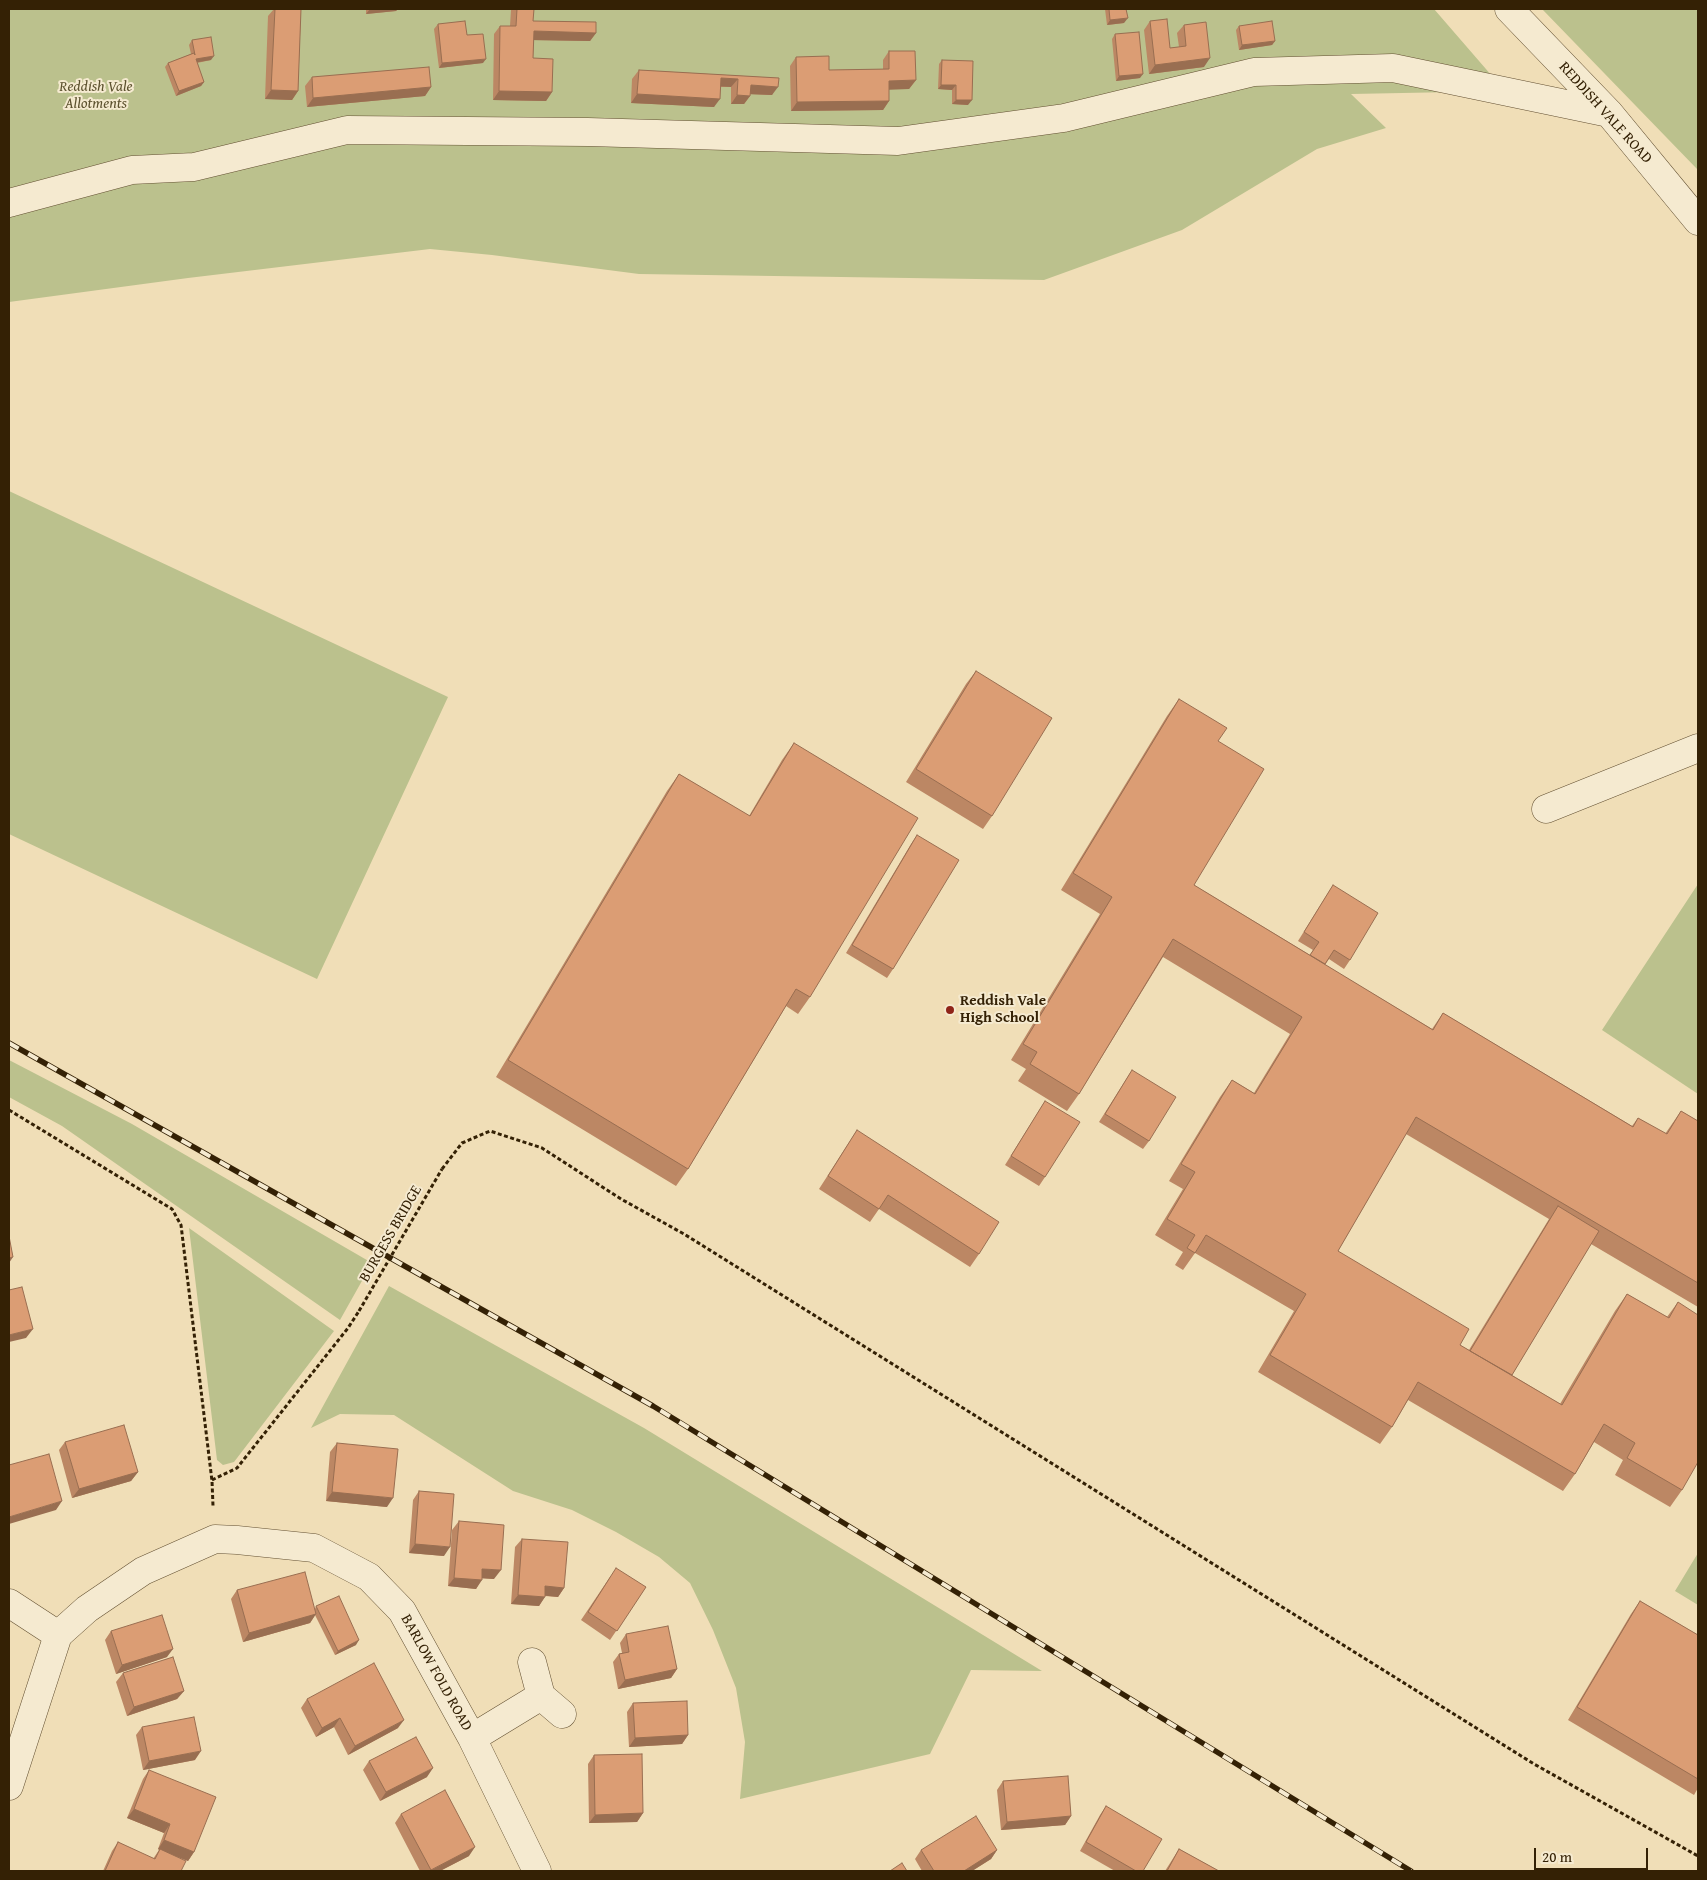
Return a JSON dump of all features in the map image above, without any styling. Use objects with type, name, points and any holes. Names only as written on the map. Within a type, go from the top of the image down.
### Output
[{"type":"street","name":"REDDISH VALE ROAD","points":[[1509,9],[1609,113],[1698,221]]},
{"type":"street","points":[[9,203],[132,170],[194,167],[347,130],[588,132],[898,141],[1064,118],[1254,72],[1392,68],[1609,113]]},
{"type":"street","points":[[1546,809],[1698,748]]},
{"type":"street","name":"BARLOW FOLD ROAD","points":[[58,1635],[87,1609],[143,1571],[215,1539],[314,1548],[369,1577],[402,1611],[472,1738],[537,1871]]},
{"type":"street","points":[[9,1603],[58,1635],[9,1786]]},
{"type":"street","points":[[532,1662],[541,1696],[562,1714]]},
{"type":"street","name":"BARLOW FOLD ROAD","points":[[472,1738],[541,1696]]},
{"type":"path","points":[[9,1110],[172,1209],[181,1225],[212,1481],[215,1539]]},
{"type":"path","name":"BURGESS BRIDGE","points":[[212,1481],[237,1468],[348,1328],[442,1169],[462,1143],[490,1131],[542,1148],[621,1199],[692,1239],[1534,1764],[1698,1856]]},
{"type":"green space","name":"Reddish Vale Allotments","points":[[9,9],[1434,9],[1505,91],[1351,94],[1386,128],[1317,149],[1182,230],[1044,280],[639,274],[430,249],[9,302]]},
{"type":"green space","points":[[1542,9],[1698,9],[1698,170]]},
{"type":"green space","points":[[9,491],[448,697],[317,979],[9,834]]},
{"type":"green space","points":[[1698,884],[1698,1094],[1602,1030]]},
{"type":"green space","points":[[9,1060],[132,1124],[372,1263],[340,1320],[62,1126],[9,1097]]},
{"type":"green space","points":[[189,1228],[334,1331],[234,1462],[223,1465],[217,1460]]},
{"type":"green space","points":[[389,1286],[644,1428],[1042,1671],[971,1670],[930,1754],[740,1799],[745,1742],[736,1688],[713,1630],[690,1583],[659,1557],[616,1532],[572,1510],[513,1491],[394,1415],[340,1414],[311,1428]]},
{"type":"green space","points":[[1698,1553],[1698,1605],[1675,1591]]},
{"type":"building","points":[[275,9],[301,9],[298,91],[271,90]]},
{"type":"building","points":[[517,9],[534,9],[533,21],[596,22],[596,33],[534,31],[533,58],[553,59],[552,92],[499,91],[500,26],[516,26]]},
{"type":"building","points":[[1109,9],[1126,9],[1128,18],[1110,20]]},
{"type":"building","points":[[1167,19],[1170,48],[1186,46],[1184,25],[1206,22],[1210,58],[1155,65],[1150,21]]},
{"type":"building","points":[[465,21],[467,35],[483,34],[486,59],[442,63],[438,24]]},
{"type":"building","points":[[1272,21],[1275,41],[1242,45],[1239,26]]},
{"type":"building","points":[[1139,32],[1143,74],[1119,76],[1115,34]]},
{"type":"building","points":[[211,37],[214,56],[196,59],[204,82],[179,91],[168,63],[194,53],[195,55],[192,40]]},
{"type":"building","points":[[889,51],[915,51],[916,80],[889,81],[889,101],[797,102],[796,57],[829,56],[829,70],[889,69]]},
{"type":"building","points":[[942,60],[973,61],[972,100],[956,100],[956,85],[941,85]]},
{"type":"building","points":[[429,67],[431,87],[313,98],[312,77]]},
{"type":"building","points":[[639,70],[779,78],[778,87],[751,85],[750,96],[737,95],[738,79],[721,78],[720,99],[637,94]]},
{"type":"building","points":[[976,671],[1052,718],[992,816],[916,769]]},
{"type":"building","points":[[1179,699],[1227,728],[1218,741],[1264,769],[1194,885],[1433,1030],[1443,1013],[1633,1127],[1638,1118],[1667,1134],[1681,1111],[1698,1121],[1698,1283],[1416,1117],[1338,1251],[1469,1329],[1460,1345],[1562,1405],[1627,1294],[1669,1318],[1678,1302],[1698,1315],[1698,1462],[1682,1490],[1627,1458],[1635,1443],[1604,1424],[1575,1474],[1418,1382],[1392,1427],[1270,1355],[1306,1294],[1206,1235],[1195,1253],[1187,1248],[1195,1235],[1167,1219],[1195,1172],[1181,1164],[1232,1080],[1255,1094],[1302,1017],[1173,939],[1079,1094],[1030,1064],[1037,1052],[1023,1044],[1112,897],[1073,873]]},
{"type":"building","points":[[794,743],[918,818],[810,997],[796,989],[688,1169],[508,1060],[679,774],[750,816]]},
{"type":"building","points":[[917,835],[959,860],[893,969],[852,945]]},
{"type":"building","points":[[1333,885],[1378,913],[1350,960],[1334,950],[1325,964],[1310,955],[1319,942],[1304,932]]},
{"type":"building","points":[[1132,1070],[1176,1097],[1149,1141],[1105,1114]]},
{"type":"building","points":[[1045,1101],[1080,1122],[1045,1177],[1011,1156]]},
{"type":"building","points":[[857,1130],[999,1222],[979,1254],[888,1195],[879,1209],[828,1176]]},
{"type":"building","points":[[1558,1206],[1599,1231],[1512,1375],[1470,1351]]},
{"type":"building","points":[[9,1236],[13,1257],[9,1258]]},
{"type":"building","points":[[22,1287],[33,1329],[9,1335],[9,1290]]},
{"type":"building","points":[[124,1425],[138,1472],[79,1489],[65,1442]]},
{"type":"building","points":[[337,1443],[398,1449],[393,1498],[332,1492]]},
{"type":"building","points":[[49,1454],[62,1501],[9,1517],[9,1465]]},
{"type":"building","points":[[419,1491],[454,1494],[450,1547],[415,1544]]},
{"type":"building","points":[[459,1521],[504,1525],[501,1570],[482,1569],[482,1580],[454,1578]]},
{"type":"building","points":[[522,1539],[568,1542],[564,1588],[545,1586],[545,1597],[518,1595]]},
{"type":"building","points":[[616,1568],[646,1587],[617,1631],[588,1612]]},
{"type":"building","points":[[305,1572],[316,1614],[249,1633],[237,1590]]},
{"type":"building","points":[[339,1596],[359,1640],[338,1651],[316,1606]]},
{"type":"building","points":[[1640,1601],[1698,1635],[1698,1779],[1577,1707]]},
{"type":"building","points":[[162,1615],[173,1649],[122,1665],[111,1631]]},
{"type":"building","points":[[668,1626],[677,1669],[625,1680],[619,1654],[629,1652],[626,1634]]},
{"type":"building","points":[[173,1657],[184,1691],[134,1707],[123,1673]]},
{"type":"building","points":[[374,1663],[404,1720],[355,1746],[340,1718],[322,1728],[307,1699]]},
{"type":"building","points":[[687,1701],[688,1735],[635,1738],[633,1703]]},
{"type":"building","points":[[194,1717],[201,1751],[149,1761],[142,1727]]},
{"type":"building","points":[[416,1737],[433,1768],[386,1792],[369,1761]]},
{"type":"building","points":[[642,1754],[643,1813],[595,1815],[594,1755]]},
{"type":"building","points":[[149,1770],[216,1797],[194,1852],[164,1840],[170,1824],[134,1809]]},
{"type":"building","points":[[1068,1776],[1071,1816],[1007,1822],[1003,1781]]},
{"type":"building","points":[[445,1790],[475,1847],[431,1870],[401,1814]]},
{"type":"building","points":[[1106,1806],[1162,1839],[1143,1871],[1136,1871],[1086,1842]]},
{"type":"building","points":[[976,1816],[997,1850],[964,1871],[934,1871],[921,1850]]},
{"type":"building","points":[[118,1842],[155,1859],[160,1849],[186,1861],[181,1871],[105,1871]]},
{"type":"building","points":[[1179,1849],[1219,1871],[1167,1871]]},
{"type":"building","points":[[902,1863],[907,1871],[890,1871]]},
{"type":"railway","points":[[9,1043],[653,1406],[1411,1871]]},
{"type":"place","name":"Reddish Vale High School","points":[[950,1010]]}]
